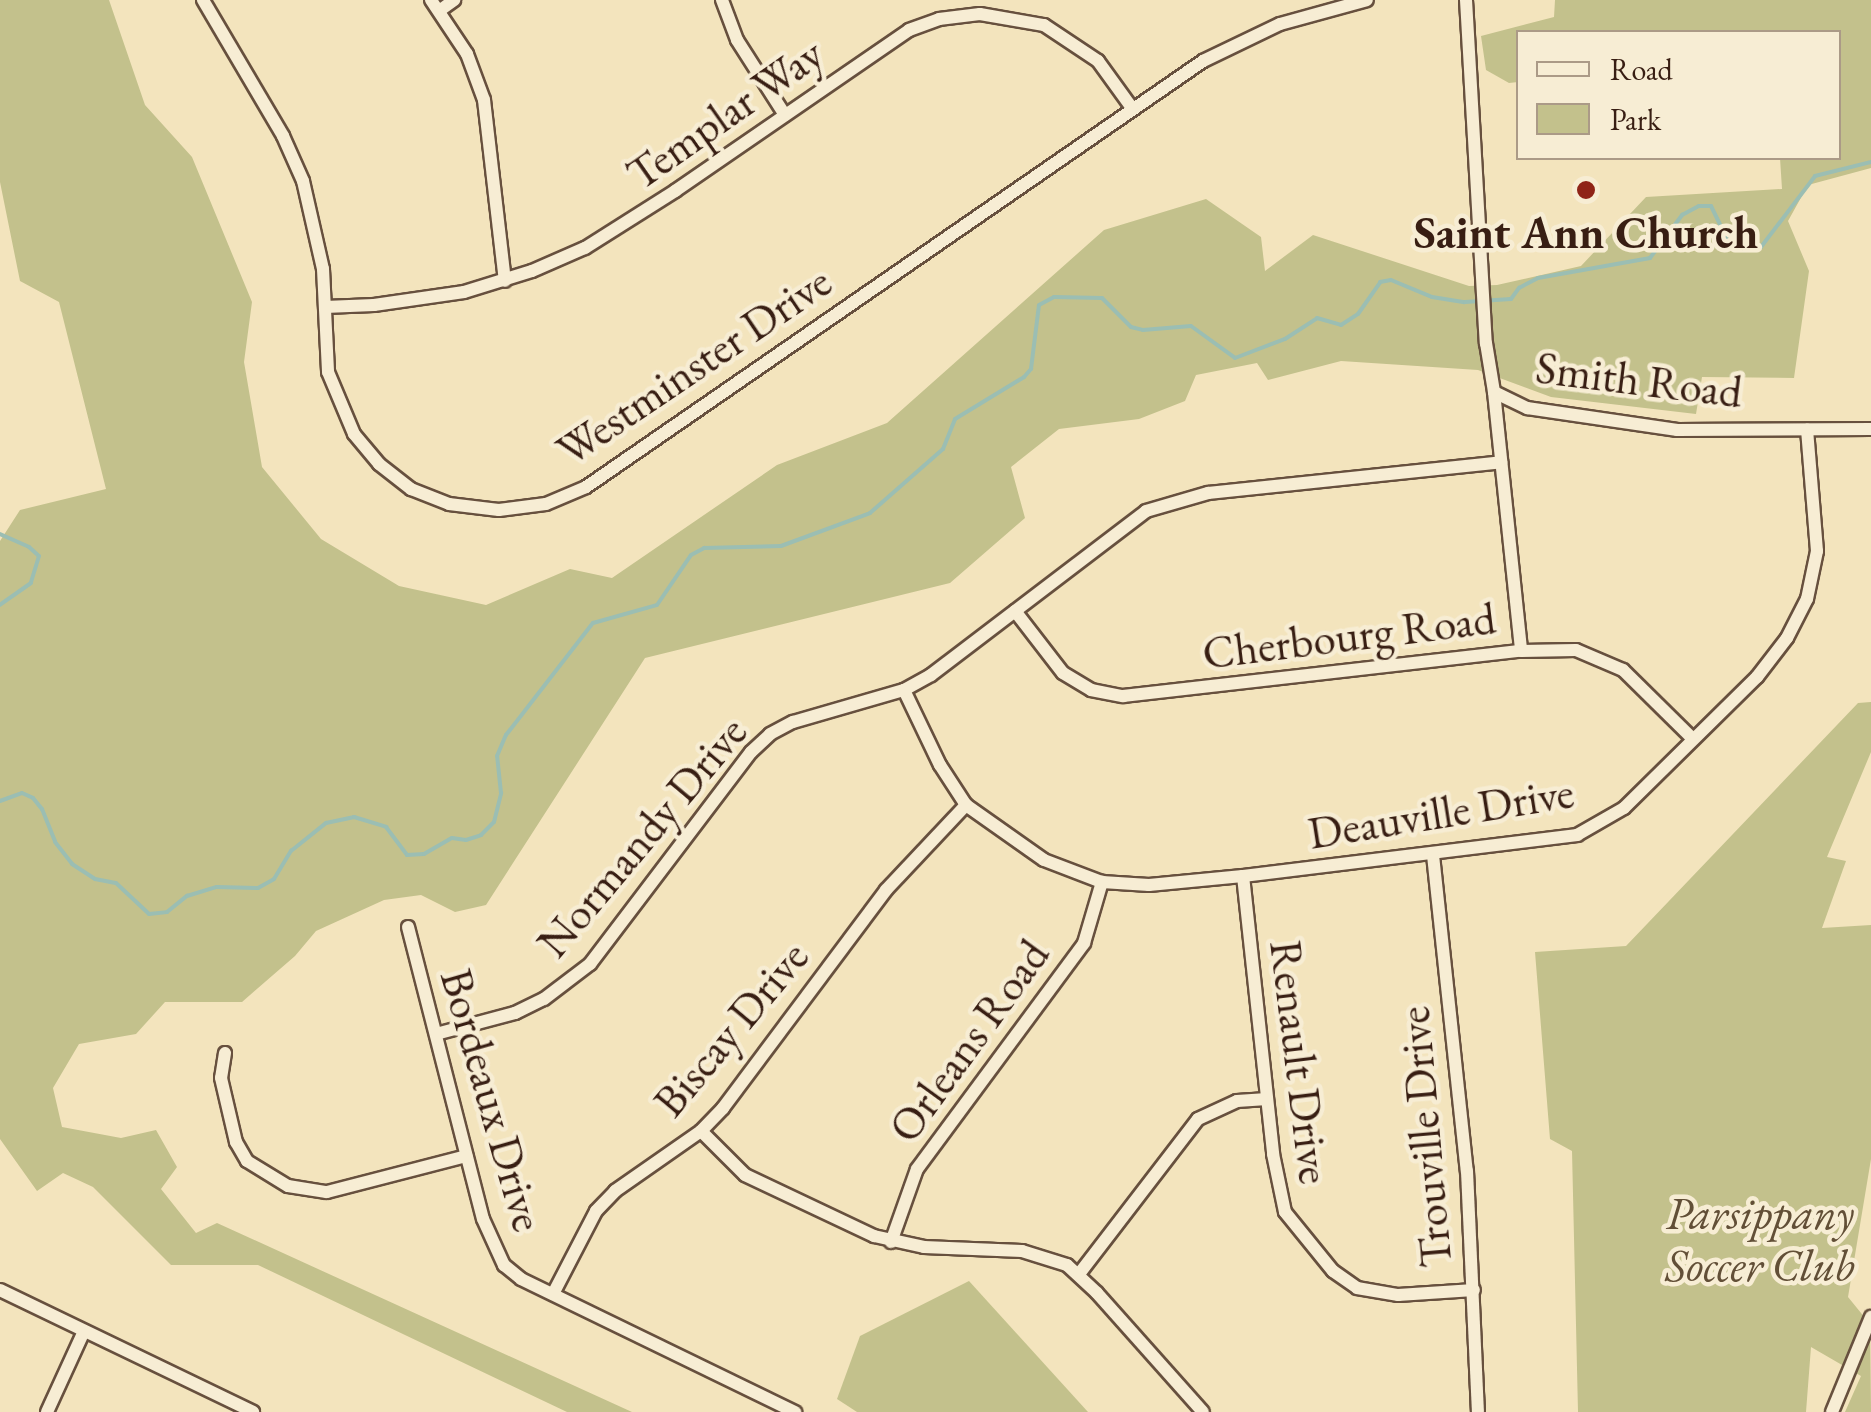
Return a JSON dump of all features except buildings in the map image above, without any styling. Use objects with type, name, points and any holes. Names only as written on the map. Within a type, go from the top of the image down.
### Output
[{"type":"street","name":"Westminster Drive","points":[[203,0],[294,158],[319,245],[328,372],[354,434],[378,464],[411,489],[449,504],[499,510],[546,504],[586,486],[1132,108],[1240,42],[1311,14],[1366,0]]},
{"type":"street","points":[[454,0],[435,6],[467,54],[484,100],[495,165],[504,281]]},
{"type":"street","points":[[722,0],[737,40],[784,115]]},
{"type":"street","name":"Smith Road","points":[[1466,0],[1484,314],[1494,392],[1527,408],[1677,430],[1871,429]]},
{"type":"street","name":"Templar Way","points":[[325,306],[417,300],[504,281],[585,248],[909,30],[940,18],[980,14],[1029,20],[1059,32],[1098,61],[1132,108]]},
{"type":"street","points":[[1494,392],[1522,652]]},
{"type":"street","name":"Deauville Drive","points":[[904,690],[940,766],[966,805],[1044,860],[1102,882],[1149,884],[1244,876],[1557,840],[1592,829],[1624,808],[1773,658],[1807,599],[1818,529],[1808,429]]},
{"type":"street","name":"Normandy Drive","points":[[436,1034],[514,1013],[544,999],[590,964],[751,752],[770,734],[793,722],[904,690],[952,661],[1132,520],[1177,500],[1501,462]]},
{"type":"street","name":"Cherbourg Road","points":[[1015,611],[1063,673],[1091,690],[1123,696],[1522,652],[1576,650],[1610,661],[1693,739]]},
{"type":"street","name":"Biscay Drive","points":[[552,1294],[579,1238],[615,1190],[701,1132],[747,1080],[886,890],[966,805]]},
{"type":"street","name":"Trouville Drive","points":[[1433,856],[1466,1171],[1478,1412]]},
{"type":"street","name":"Renault Drive","points":[[1244,876],[1280,1199],[1298,1233],[1333,1271],[1357,1288],[1390,1295],[1474,1290]]},
{"type":"street","name":"Orleans Road","points":[[891,1242],[917,1169],[1084,943],[1102,882]]},
{"type":"street","name":"Bordeaux Drive","points":[[408,927],[466,1156],[495,1251],[521,1280],[795,1412]]},
{"type":"street","points":[[225,1053],[221,1078],[236,1142],[247,1161],[288,1186],[327,1192],[466,1156]]},
{"type":"street","points":[[1079,1274],[1198,1119],[1211,1109],[1266,1098]]},
{"type":"street","points":[[701,1132],[745,1175],[891,1242],[1047,1256],[1079,1274],[1203,1412]]},
{"type":"street","points":[[0,1290],[253,1412]]},
{"type":"street","points":[[1832,1412],[1871,1317]]},
{"type":"street","points":[[47,1412],[84,1331]]},
{"type":"green space","points":[[0,0],[109,0],[145,105],[192,157],[252,302],[244,362],[262,467],[321,539],[399,586],[486,605],[570,569],[612,578],[777,465],[887,423],[1104,230],[1206,199],[1261,237],[1265,271],[1313,235],[1469,286],[1497,285],[1581,266],[1646,197],[1782,189],[1780,160],[1841,160],[1841,30],[1516,30],[1516,82],[1509,83],[1486,70],[1481,36],[1554,17],[1555,0],[1871,0],[1871,168],[1808,185],[1788,221],[1809,271],[1794,378],[1702,377],[1696,414],[1551,397],[1478,370],[1341,361],[1268,380],[1257,363],[1196,375],[1185,401],[1139,419],[1059,429],[1011,467],[1025,518],[950,583],[645,658],[486,905],[455,912],[421,895],[384,900],[316,931],[295,956],[242,1002],[165,1002],[136,1034],[79,1044],[53,1088],[62,1127],[121,1138],[156,1130],[177,1167],[161,1189],[196,1233],[217,1223],[632,1412],[567,1412],[258,1265],[171,1265],[93,1187],[63,1173],[37,1191],[0,1139],[0,541],[20,510],[106,489],[59,302],[20,281],[0,182]]},
{"type":"green space","name":"Parsippany Soccer Club","points":[[1871,702],[1871,752],[1827,857],[1846,861],[1822,928],[1871,925],[1871,1159],[1848,1297],[1870,1324],[1871,1412],[1845,1412],[1861,1376],[1811,1347],[1806,1412],[1578,1412],[1572,1151],[1550,1139],[1535,952],[1626,946],[1858,703]]},
{"type":"green space","points":[[969,1281],[1088,1412],[857,1412],[837,1399],[860,1336]]},
{"type":"waterway","points":[[0,801],[22,793],[33,798],[42,809],[55,842],[72,864],[95,879],[116,883],[149,914],[167,912],[187,896],[217,887],[258,888],[274,879],[291,851],[326,823],[354,817],[386,827],[407,855],[424,854],[452,838],[466,840],[481,835],[494,822],[501,793],[497,756],[506,735],[593,623],[657,605],[691,555],[704,548],[781,546],[870,513],[943,449],[955,419],[1031,369],[1039,305],[1054,297],[1102,298],[1131,327],[1143,330],[1191,326],[1235,358],[1285,339],[1317,318],[1341,325],[1358,314],[1380,282],[1391,280],[1432,297],[1465,302],[1511,299],[1519,288],[1538,278],[1650,258],[1682,215],[1699,206],[1711,206],[1730,245],[1744,250],[1761,247],[1815,176],[1871,162]]},
{"type":"waterway","points":[[0,534],[39,556],[31,583],[0,605]]},
{"type":"place","name":"Saint Ann Church","points":[[1586,190]]}]
